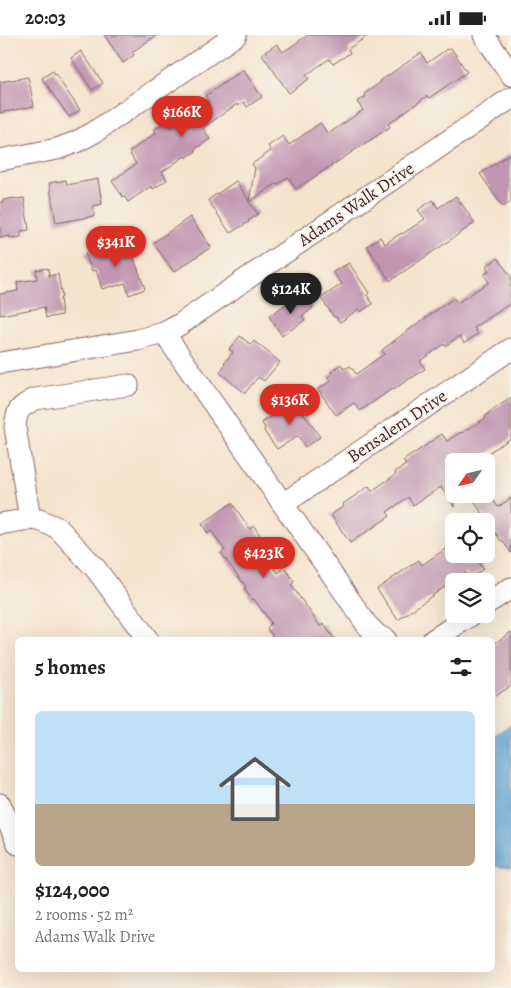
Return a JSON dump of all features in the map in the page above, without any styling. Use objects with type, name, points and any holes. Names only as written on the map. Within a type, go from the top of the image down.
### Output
[{"type":"street","points":[[0,159],[57,149],[76,142],[93,133],[236,35]]},
{"type":"street","points":[[484,35],[511,75]]},
{"type":"street","name":"Adams Walk Drive","points":[[0,363],[138,340],[164,333],[179,325],[511,98]]},
{"type":"street","points":[[164,333],[367,625],[381,637]]},
{"type":"street","name":"Bensalem Drive","points":[[283,504],[511,349]]},
{"type":"street","points":[[30,519],[15,427],[17,415],[22,406],[36,399],[128,385]]},
{"type":"street","points":[[0,524],[30,519],[39,520],[58,528],[96,569],[146,637]]},
{"type":"street","points":[[495,599],[511,588]]},
{"type":"street","points":[[437,637],[459,623]]},
{"type":"street","points":[[0,804],[15,837]]},
{"type":"water","points":[[511,724],[511,868],[495,866],[495,737]]},
{"type":"building","points":[[104,35],[157,35],[132,52],[134,55],[123,63]]},
{"type":"building","points":[[308,35],[369,35],[348,49],[350,53],[333,64],[329,59],[306,75],[309,79],[289,93],[262,54],[277,44],[283,52]]},
{"type":"building","points":[[451,48],[467,72],[429,98],[427,96],[388,124],[390,127],[296,189],[288,177],[249,202],[258,214],[249,222],[230,233],[208,200],[236,181],[249,201],[255,168],[252,164],[271,151],[268,146],[283,136],[289,145],[320,123],[328,134],[363,110],[357,102],[366,97],[364,94],[380,81],[421,53],[427,63]]},
{"type":"building","points":[[81,51],[103,83],[92,90],[71,58]]},
{"type":"building","points":[[243,70],[262,97],[247,107],[244,102],[238,106],[237,104],[203,128],[210,139],[186,158],[185,156],[162,172],[167,180],[153,189],[151,186],[128,202],[112,181],[136,164],[129,152],[156,133],[154,130],[167,121],[171,128],[209,102],[205,96]]},
{"type":"building","points":[[53,71],[80,110],[69,117],[42,78]]},
{"type":"building","points":[[28,77],[34,106],[0,113],[0,82]]},
{"type":"building","points":[[511,153],[511,202],[503,207],[480,174]]},
{"type":"building","points":[[98,179],[102,204],[93,206],[94,216],[56,223],[49,183],[66,180],[67,185]]},
{"type":"building","points":[[456,196],[475,223],[390,281],[367,246],[380,237],[385,244],[425,219],[418,210],[433,200],[438,208]]},
{"type":"building","points":[[24,198],[29,230],[21,231],[21,237],[10,238],[10,236],[0,238],[0,202]]},
{"type":"building","points":[[190,217],[211,247],[174,272],[153,243]]},
{"type":"building","points":[[110,244],[112,252],[126,247],[127,252],[131,250],[145,289],[129,295],[125,283],[102,289],[96,270],[92,271],[85,253]]},
{"type":"building","points":[[498,258],[511,277],[511,303],[474,328],[478,334],[464,343],[460,336],[445,346],[444,344],[420,361],[425,369],[412,378],[360,411],[354,403],[336,415],[318,389],[331,381],[328,377],[332,374],[331,372],[341,364],[344,369],[350,366],[356,374],[384,354],[382,350],[454,298],[457,303],[489,282],[484,275],[489,271],[486,266]]},
{"type":"building","points":[[349,263],[369,293],[367,295],[373,304],[360,312],[359,309],[340,322],[334,317],[321,298],[342,284],[333,272]]},
{"type":"building","points":[[48,268],[49,276],[58,274],[62,298],[60,298],[62,315],[46,318],[44,307],[0,315],[0,294],[18,291],[17,282],[37,279],[36,270]]},
{"type":"building","points":[[303,294],[313,308],[302,316],[305,320],[282,336],[269,316]]},
{"type":"building","points":[[240,336],[251,345],[254,341],[280,362],[264,381],[258,377],[245,393],[220,373],[224,363],[233,352],[229,349]]},
{"type":"building","points":[[511,398],[511,438],[488,453],[445,453],[445,493],[441,487],[413,505],[408,497],[387,512],[390,516],[350,543],[331,515],[369,486],[372,491],[396,474],[395,472],[406,465],[403,461],[442,434],[447,441],[486,418],[491,411]]},
{"type":"building","points":[[291,399],[297,408],[299,407],[320,437],[305,447],[298,436],[277,449],[264,431],[265,428],[262,423],[280,411],[278,408]]},
{"type":"building","points":[[511,498],[511,553],[495,532],[495,513],[482,513],[475,503],[495,503],[498,507]]},
{"type":"building","points":[[232,503],[250,529],[254,526],[262,539],[257,543],[278,573],[285,568],[294,582],[291,585],[320,626],[324,624],[333,637],[273,637],[267,628],[271,623],[254,599],[252,600],[244,588],[246,587],[221,553],[225,550],[211,531],[208,534],[202,524]]},
{"type":"building","points":[[445,549],[445,563],[479,563],[483,569],[477,573],[445,573],[445,587],[398,620],[377,589],[419,560],[422,565]]},
{"type":"building","points":[[511,632],[511,686],[495,696],[495,643]]}]
